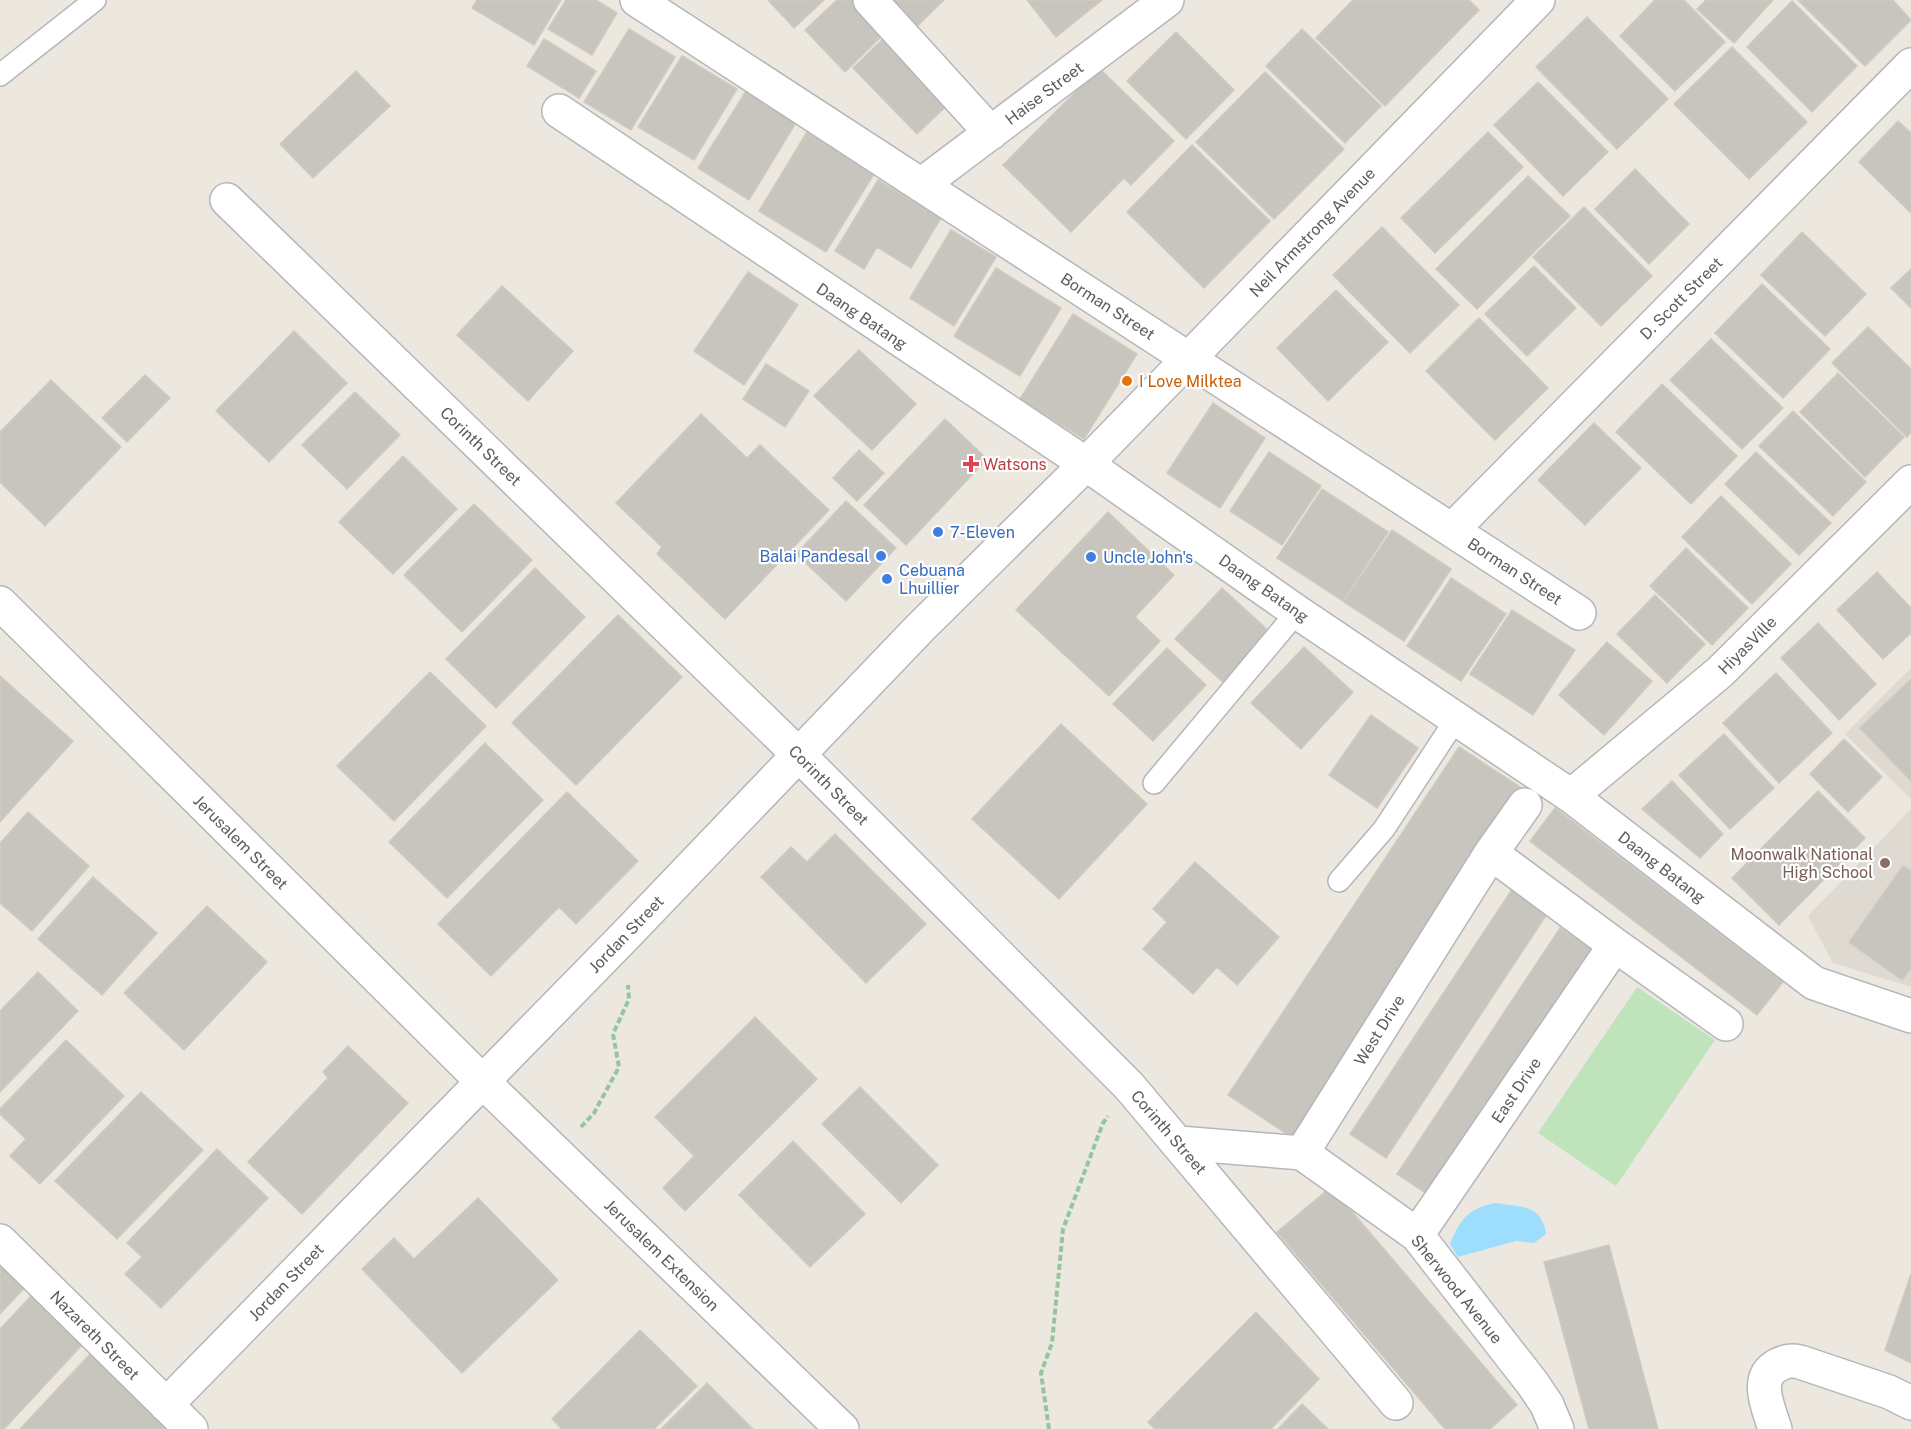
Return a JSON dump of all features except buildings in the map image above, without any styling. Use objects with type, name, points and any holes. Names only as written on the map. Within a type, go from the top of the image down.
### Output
[{"type":"street","name":"Borman Street","points":[[637,0],[1579,613]]},
{"type":"street","points":[[870,0],[991,133]]},
{"type":"street","name":"Haise Street","points":[[921,185],[1167,0]]},
{"type":"street","name":"Neil Armstrong Avenue","points":[[1086,464],[1538,0]]},
{"type":"street","name":"D. Scott Street","points":[[1452,530],[1911,65]]},
{"type":"street","name":"Daang Batang","points":[[559,111],[1086,464],[1297,612],[1571,796],[1814,983],[1911,1016]]},
{"type":"street","name":"Corinth Street","points":[[227,200],[799,755],[1129,1086],[1396,1403]]},
{"type":"street","name":"Jordan Street","points":[[166,1405],[624,937],[920,628],[1086,464]]},
{"type":"street","name":"HiyasVille","points":[[1571,796],[1720,672],[1911,482]]},
{"type":"street","name":"Jerusalem Street","points":[[0,603],[482,1081]]},
{"type":"street","name":"West Drive","points":[[1302,1153],[1491,853],[1525,805]]},
{"type":"street","points":[[1491,853],[1726,1024]]},
{"type":"street","name":"East Drive","points":[[1417,1235],[1615,945]]},
{"type":"street","name":"Jerusalem Extension","points":[[482,1081],[842,1429]]},
{"type":"street","points":[[1179,1143],[1302,1153]]},
{"type":"street","name":"Sherwood Avenue","points":[[1302,1153],[1417,1235],[1533,1384],[1547,1405],[1557,1429]]},
{"type":"street","name":"Nazareth Street","points":[[0,1241],[191,1429]]},
{"type":"street","points":[[1774,1429],[1764,1394],[1764,1381],[1769,1370],[1789,1360],[1889,1392],[1911,1403]]},
{"type":"lane","points":[[0,75],[95,0]]},
{"type":"lane","points":[[1154,783],[1297,612]]},
{"type":"lane","points":[[1339,881],[1384,829],[1456,719]]},
{"type":"path","points":[[558,1154],[594,1113],[619,1067],[613,1034],[629,999],[624,937]]},
{"type":"path","points":[[1049,1429],[1041,1373],[1052,1343],[1063,1229],[1103,1123],[1129,1086]]},
{"type":"shaded area","points":[[1911,668],[1911,799],[1845,734]]},
{"type":"shaded area","name":"Moonwalk National High School","points":[[1911,809],[1911,987],[1833,963],[1808,916]]},
{"type":"green space","points":[[1637,987],[1715,1040],[1616,1186],[1538,1133]]},
{"type":"water","points":[[1495,1203],[1521,1207],[1535,1212],[1544,1224],[1546,1234],[1534,1243],[1516,1241],[1458,1257],[1450,1244],[1462,1221],[1478,1208]]},
{"type":"place","name":"I Love Milktea","points":[[1127,381]]},
{"type":"place","name":"Watsons","points":[[971,464]]},
{"type":"place","name":"7-Eleven","points":[[938,532]]},
{"type":"place","name":"Balai Pandesal","points":[[881,556]]},
{"type":"place","name":"Uncle John's","points":[[1091,557]]},
{"type":"place","name":"Cebuana Lhuillier","points":[[887,579]]},
{"type":"place","name":"Moonwalk National High School","points":[[1885,863]]}]
